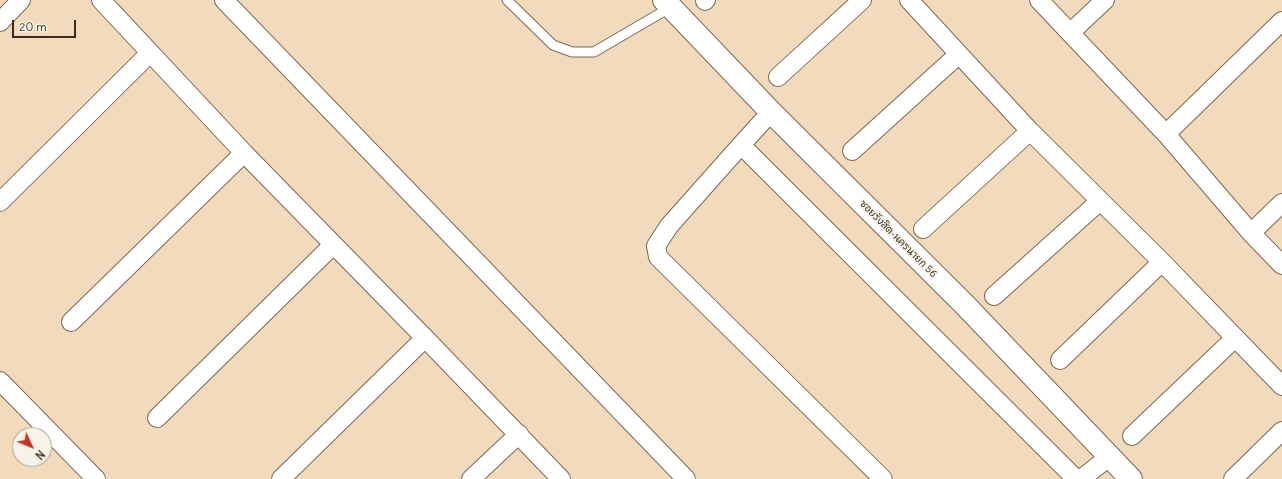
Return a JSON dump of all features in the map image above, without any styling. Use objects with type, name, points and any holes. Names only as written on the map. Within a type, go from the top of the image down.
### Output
[{"type":"street","points":[[0,22],[22,0]]},
{"type":"street","points":[[101,0],[244,153],[561,479]]},
{"type":"street","points":[[224,0],[686,479]]},
{"type":"street","points":[[778,78],[862,0]]},
{"type":"street","points":[[909,0],[1030,130],[1162,262],[1282,386]]},
{"type":"street","points":[[1039,0],[1166,134],[1251,233],[1282,265]]},
{"type":"street","points":[[1070,33],[1105,0]]},
{"type":"street","name":"ซอยรังสิต-นครนายก 56","points":[[667,4],[771,112],[965,305],[1131,479]]},
{"type":"street","points":[[1166,134],[1282,21]]},
{"type":"street","points":[[0,202],[150,53]]},
{"type":"street","points":[[852,151],[959,54]]},
{"type":"street","points":[[771,112],[669,226],[656,246],[658,257],[883,479]]},
{"type":"street","points":[[923,229],[1030,130]]},
{"type":"street","points":[[741,145],[1076,479]]},
{"type":"street","points":[[71,322],[244,153]]},
{"type":"street","points":[[994,296],[1100,201]]},
{"type":"street","points":[[1251,233],[1282,203]]},
{"type":"street","points":[[157,418],[333,245]]},
{"type":"street","points":[[1060,360],[1162,262]]},
{"type":"street","points":[[281,479],[425,338]]},
{"type":"street","points":[[1132,436],[1235,338]]},
{"type":"street","points":[[0,381],[96,479]]},
{"type":"street","points":[[1233,479],[1282,431]]},
{"type":"street","points":[[472,479],[518,434]]},
{"type":"street","points":[[1082,479],[1109,457]]},
{"type":"lane","points":[[507,0],[553,45],[572,52],[594,52],[667,4]]}]
